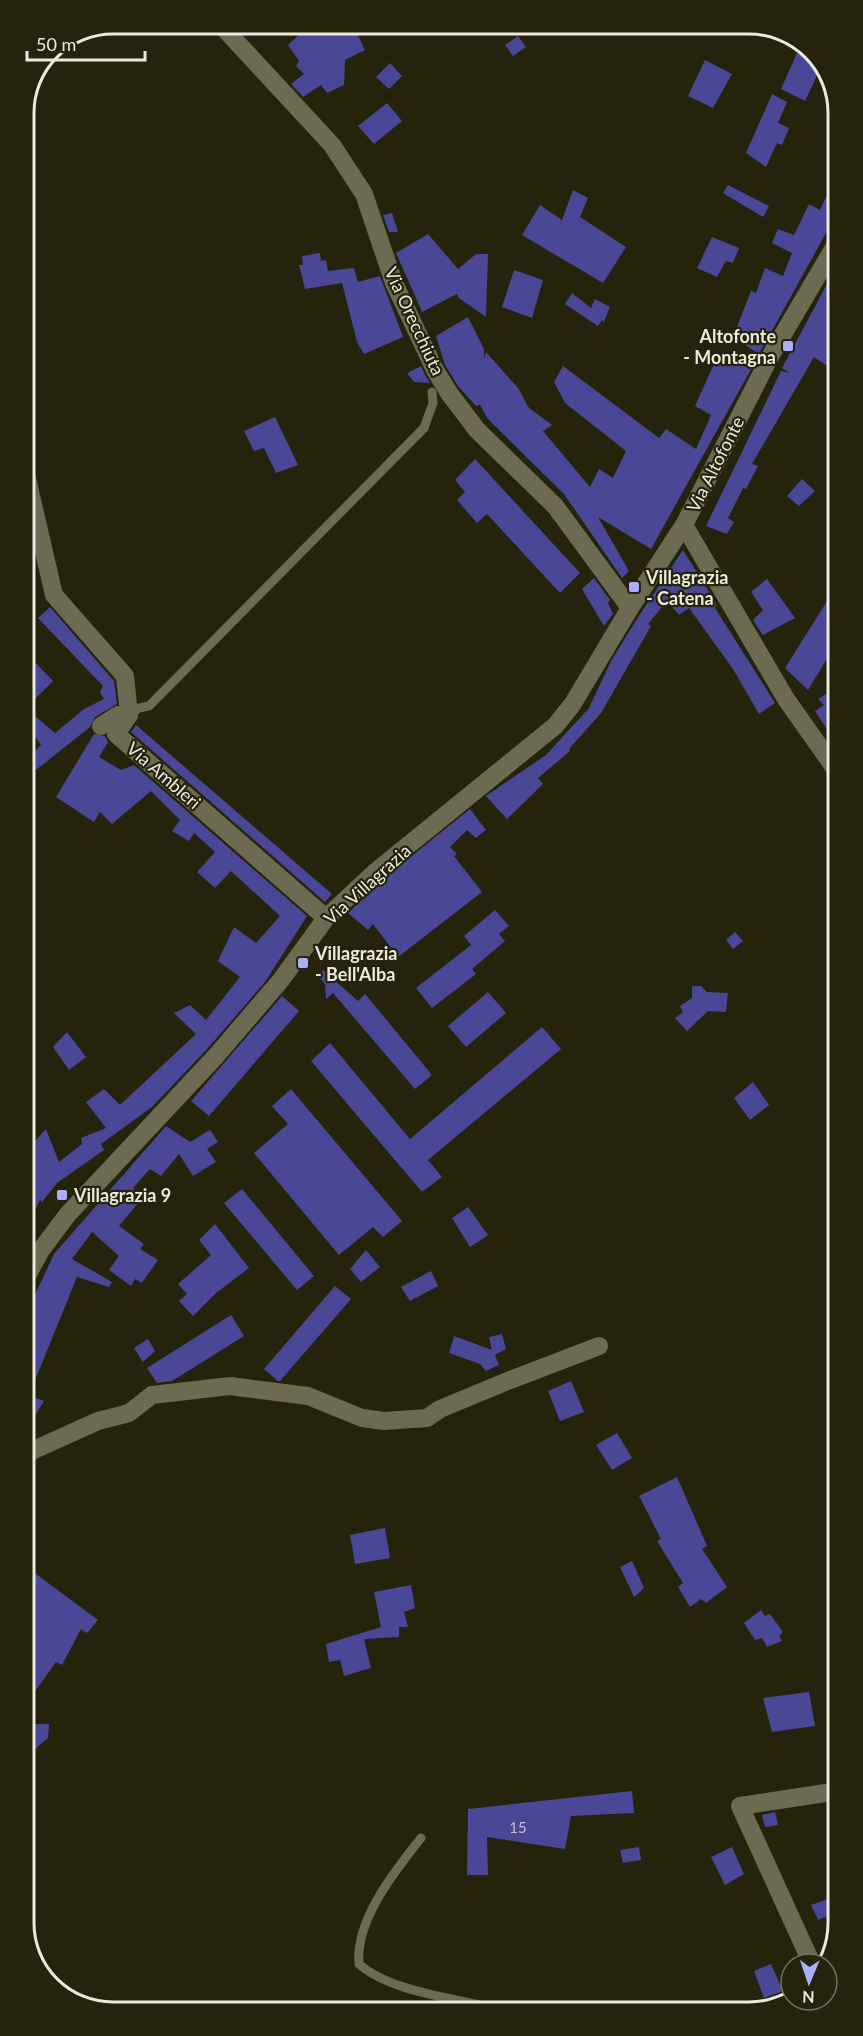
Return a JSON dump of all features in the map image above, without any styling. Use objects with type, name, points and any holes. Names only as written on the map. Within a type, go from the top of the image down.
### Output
[{"type":"street","name":"Via Orecchiuta","points":[[229,34],[332,145],[364,194],[394,283],[435,370],[450,393],[477,430],[555,506],[630,608]]},
{"type":"street","name":"Via Altofonte","points":[[828,258],[772,353],[684,525],[786,699],[828,759]]},
{"type":"street","name":"Via Ambleri","points":[[35,512],[54,596],[125,676],[129,715],[116,734],[326,918]]},
{"type":"street","name":"Via Villagrazia","points":[[34,1262],[68,1214],[216,1056],[281,980],[326,918],[374,873],[555,726],[572,705],[630,608],[684,525]]},
{"type":"street","points":[[102,726],[118,715],[129,715]]},
{"type":"street","points":[[34,1450],[98,1421],[129,1413],[152,1395],[230,1386],[308,1396],[362,1418],[384,1421],[428,1418],[440,1409],[599,1346]]},
{"type":"street","points":[[807,1952],[740,1806],[828,1793]]},
{"type":"lane","points":[[129,715],[139,708],[149,706],[424,428],[434,403],[432,392]]},
{"type":"lane","points":[[421,1838],[396,1869],[362,1932],[358,1949],[359,1964],[371,1975],[384,1981],[454,2002]]},
{"type":"building","points":[[299,34],[359,34],[365,50],[345,60],[344,85],[327,93],[321,85],[303,97],[291,84],[304,74],[296,66],[299,61],[288,45]]},
{"type":"building","points":[[518,36],[526,47],[513,56],[505,45]]},
{"type":"building","points":[[798,52],[817,75],[805,101],[781,89]]},
{"type":"building","points":[[705,60],[732,74],[713,108],[688,96]]},
{"type":"building","points":[[390,63],[402,76],[389,89],[376,77]]},
{"type":"building","points":[[772,94],[787,102],[778,123],[789,128],[782,145],[777,143],[766,167],[746,153]]},
{"type":"building","points":[[387,103],[402,121],[374,144],[358,126]]},
{"type":"building","points":[[728,185],[769,206],[763,217],[723,193]]},
{"type":"building","points":[[573,190],[588,198],[580,217],[626,247],[603,283],[522,235],[540,205],[562,220]]},
{"type":"building","points":[[828,193],[828,233],[826,233],[759,354],[733,337],[751,291],[756,293],[765,268],[783,276],[792,253],[772,243],[778,229],[794,235],[809,204],[820,210]]},
{"type":"building","points":[[392,213],[398,232],[389,232],[383,215]]},
{"type":"building","points":[[428,234],[458,269],[476,254],[488,254],[486,317],[459,298],[457,294],[422,312],[396,253]]},
{"type":"building","points":[[712,237],[739,248],[733,263],[726,261],[717,277],[697,268]]},
{"type":"building","points":[[320,253],[321,261],[326,260],[328,271],[354,268],[358,282],[380,276],[403,337],[364,354],[357,342],[342,283],[305,289],[299,265],[303,265],[302,256]]},
{"type":"building","points":[[514,270],[543,280],[532,318],[502,307]]},
{"type":"building","points":[[828,282],[828,366],[814,357],[752,464],[758,466],[746,489],[743,488],[728,518],[734,522],[727,534],[706,526],[781,371],[790,373],[782,368]]},
{"type":"building","points":[[572,293],[591,308],[595,299],[610,307],[604,322],[602,320],[598,326],[565,304]]},
{"type":"building","points":[[468,317],[484,349],[484,359],[486,352],[518,388],[529,408],[552,425],[543,431],[590,487],[599,469],[613,478],[626,451],[565,403],[554,382],[563,366],[659,438],[666,429],[696,449],[711,415],[695,406],[718,355],[754,364],[651,549],[598,517],[629,571],[622,578],[564,494],[488,419],[480,405],[476,406],[458,386],[445,365],[436,336]]},
{"type":"building","points":[[421,366],[430,383],[414,382],[407,373]]},
{"type":"building","points":[[275,417],[298,465],[276,473],[264,448],[254,451],[244,431]]},
{"type":"building","points":[[475,459],[580,573],[560,593],[487,514],[477,523],[457,500],[465,492],[455,480]]},
{"type":"building","points":[[802,479],[815,491],[799,506],[787,496]]},
{"type":"building","points":[[683,550],[716,603],[715,608],[775,703],[759,714],[733,669],[689,608],[679,615],[667,601],[648,624],[651,626],[601,713],[569,749],[570,751],[538,778],[543,784],[507,819],[486,796],[546,755],[589,708],[611,661]]},
{"type":"building","points":[[594,578],[610,600],[608,603],[613,614],[604,626],[582,589]]},
{"type":"building","points":[[767,579],[795,618],[763,635],[753,620],[763,610],[751,592]]},
{"type":"building","points":[[828,600],[828,657],[808,690],[785,668]]},
{"type":"building","points":[[50,607],[114,681],[117,704],[95,717],[90,727],[36,770],[35,751],[41,745],[35,736],[35,716],[55,733],[84,709],[104,699],[100,692],[103,686],[38,618]]},
{"type":"building","points":[[35,662],[53,681],[35,699]]},
{"type":"building","points":[[828,693],[828,731],[815,711],[824,705],[818,699]]},
{"type":"building","points":[[136,725],[332,894],[325,902],[131,732]]},
{"type":"building","points":[[94,734],[105,736],[108,742],[99,757],[121,770],[134,765],[307,916],[265,982],[208,1048],[152,1107],[101,1144],[104,1150],[57,1183],[42,1202],[40,1200],[34,1211],[34,1142],[46,1129],[59,1162],[82,1144],[81,1138],[106,1128],[86,1102],[104,1089],[120,1105],[196,1034],[174,1013],[190,1005],[206,1020],[240,977],[218,961],[234,927],[256,943],[280,916],[231,871],[215,888],[197,872],[215,852],[194,833],[189,841],[172,831],[180,820],[151,791],[112,824],[100,812],[94,822],[56,797]]},
{"type":"building","points":[[470,809],[486,830],[476,838],[467,830],[450,847],[457,854],[454,856],[482,892],[398,957],[373,924],[368,930],[348,913],[381,881]]},
{"type":"building","points":[[495,910],[509,926],[499,934],[505,941],[472,969],[476,974],[432,1008],[416,988],[471,945],[464,936]]},
{"type":"building","points":[[735,932],[743,941],[733,949],[726,940]]},
{"type":"building","points":[[323,970],[358,1001],[365,994],[432,1075],[415,1089],[333,993],[326,999],[325,984],[319,977]]},
{"type":"building","points":[[692,986],[701,986],[707,992],[728,993],[726,1012],[708,1011],[687,1031],[675,1018],[683,1012],[680,1006],[692,998]]},
{"type":"building","points":[[488,992],[506,1013],[466,1047],[448,1026]]},
{"type":"building","points":[[282,996],[299,1011],[209,1116],[191,1101]]},
{"type":"building","points":[[542,1027],[561,1049],[428,1160],[442,1177],[422,1192],[311,1061],[330,1043],[410,1139]]},
{"type":"building","points":[[67,1032],[86,1057],[69,1070],[53,1047]]},
{"type":"building","points":[[753,1082],[769,1105],[750,1120],[734,1098]]},
{"type":"building","points":[[291,1089],[402,1221],[383,1237],[373,1227],[339,1255],[254,1153],[288,1124],[272,1106]]},
{"type":"building","points":[[166,1126],[190,1142],[210,1130],[218,1142],[207,1149],[216,1162],[193,1176],[179,1154],[161,1176],[150,1169],[133,1188],[143,1197],[119,1226],[144,1244],[140,1249],[158,1260],[142,1283],[135,1279],[131,1286],[109,1270],[119,1256],[92,1232],[72,1259],[112,1282],[109,1287],[77,1277],[34,1382],[34,1296],[54,1254]]},
{"type":"building","points":[[242,1189],[314,1276],[297,1290],[224,1203]]},
{"type":"building","points":[[468,1207],[488,1235],[470,1247],[452,1218]]},
{"type":"building","points":[[215,1224],[249,1268],[216,1293],[193,1316],[179,1301],[187,1294],[178,1284],[211,1255],[199,1240]]},
{"type":"building","points":[[366,1250],[380,1267],[361,1282],[350,1269]]},
{"type":"building","points":[[431,1271],[438,1286],[410,1301],[401,1287]]},
{"type":"building","points":[[335,1286],[351,1299],[278,1381],[264,1369]]},
{"type":"building","points":[[231,1315],[244,1336],[172,1381],[157,1383],[147,1368]]},
{"type":"building","points":[[502,1334],[506,1349],[495,1355],[499,1365],[486,1371],[480,1364],[449,1353],[454,1336],[492,1350],[489,1337]]},
{"type":"building","points":[[148,1339],[155,1351],[143,1362],[134,1348]]},
{"type":"building","points":[[571,1381],[584,1412],[560,1421],[548,1391]]},
{"type":"building","points":[[34,1397],[44,1401],[34,1416]]},
{"type":"building","points":[[617,1433],[632,1458],[612,1470],[596,1445]]},
{"type":"building","points":[[677,1477],[707,1546],[702,1549],[727,1587],[706,1603],[701,1599],[690,1607],[678,1587],[683,1583],[657,1541],[661,1539],[639,1496]]},
{"type":"building","points":[[385,1528],[390,1558],[355,1564],[350,1535]]},
{"type":"building","points":[[632,1561],[644,1588],[634,1597],[620,1567]]},
{"type":"building","points":[[34,1573],[98,1620],[87,1633],[81,1629],[62,1665],[56,1662],[34,1692]]},
{"type":"building","points":[[411,1585],[415,1608],[404,1612],[408,1627],[399,1627],[399,1637],[364,1639],[371,1668],[344,1676],[340,1660],[329,1662],[326,1644],[381,1627],[374,1592]]},
{"type":"building","points":[[761,1610],[765,1616],[770,1614],[783,1632],[779,1636],[782,1641],[767,1647],[762,1638],[755,1640],[744,1623]]},
{"type":"building","points":[[809,1692],[815,1726],[772,1732],[763,1698]]},
{"type":"building","points":[[34,1724],[49,1724],[48,1738],[34,1750]]},
{"type":"building","points":[[632,1791],[634,1813],[571,1816],[565,1849],[487,1837],[488,1875],[467,1875],[468,1809]]},
{"type":"building","points":[[775,1812],[778,1825],[765,1827],[762,1815]]},
{"type":"building","points":[[639,1847],[641,1860],[623,1863],[620,1850]]},
{"type":"building","points":[[732,1847],[744,1874],[725,1885],[711,1857]]},
{"type":"building","points":[[828,1899],[828,1916],[818,1920],[811,1905]]},
{"type":"building","points":[[771,1964],[779,1982],[779,1992],[764,1998],[754,1971]]},
{"type":"place","name":"Altofonte - Montagna","points":[[788,346]]},
{"type":"place","name":"Villagrazia - Catena","points":[[634,587]]},
{"type":"place","name":"Villagrazia - Bell'Alba","points":[[303,963]]},
{"type":"place","name":"Villagrazia 9","points":[[62,1195]]}]
